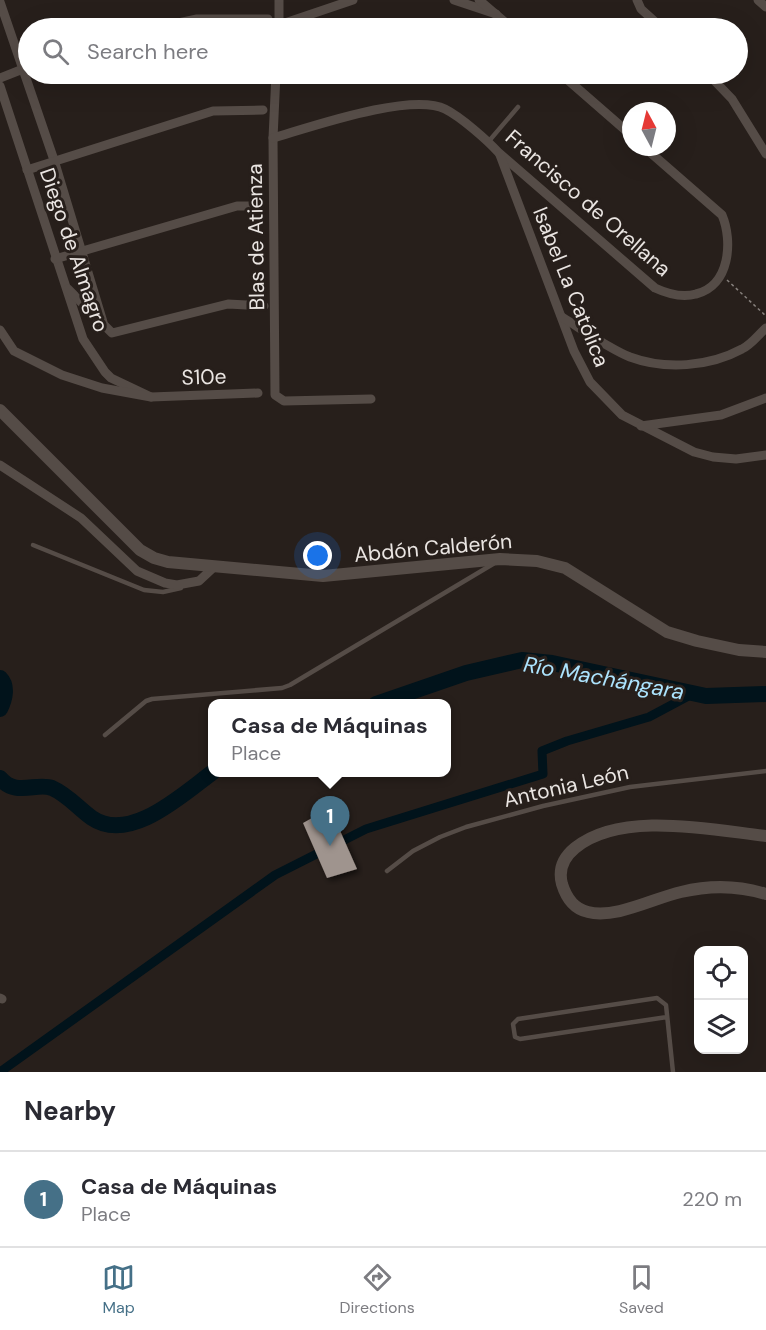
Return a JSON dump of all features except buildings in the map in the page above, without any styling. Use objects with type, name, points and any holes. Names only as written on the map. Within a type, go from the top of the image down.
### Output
[{"type":"street","points":[[279,0],[279,18]]},
{"type":"street","points":[[304,18],[353,0]]},
{"type":"street","points":[[454,0],[496,14]]},
{"type":"street","points":[[479,0],[501,18]]},
{"type":"street","points":[[637,0],[641,9],[651,18]]},
{"type":"street","points":[[758,0],[766,7]]},
{"type":"street","name":"Diego de Almagro","points":[[0,2],[18,48]]},
{"type":"street","points":[[0,78],[18,71]]},
{"type":"street","name":"Diego de Almagro","points":[[31,84],[103,322]]},
{"type":"street","name":"Blas de Atienza","points":[[276,84],[273,138],[275,395],[279,399],[371,399]]},
{"type":"street","points":[[572,84],[622,127]]},
{"type":"street","points":[[718,84],[732,99],[766,154]]},
{"type":"street","name":"Diego de Almagro","points":[[0,86],[83,339],[111,378],[152,397]]},
{"type":"street","name":"Francisco de Orellana","points":[[273,138],[384,108],[413,103],[444,108],[489,141],[499,153],[655,288],[683,296],[697,294],[707,289],[721,273]]},
{"type":"street","points":[[27,170],[213,111],[263,110]]},
{"type":"street","name":"Isabel La Católica","points":[[499,153],[574,351],[590,382],[622,415],[694,452],[713,457],[736,459],[766,455]]},
{"type":"street","points":[[654,156],[722,216],[727,228],[729,245],[728,257],[721,273]]},
{"type":"street","points":[[55,259],[237,206],[256,206]]},
{"type":"street","points":[[67,287],[110,331],[116,333],[228,304],[264,306]]},
{"type":"street","points":[[562,317],[628,356],[653,364],[683,365],[714,360],[744,349],[766,328]]},
{"type":"street","points":[[0,330],[14,351],[62,375],[102,388],[152,397]]},
{"type":"street","name":"S10e","points":[[152,397],[258,393]]},
{"type":"street","points":[[641,426],[721,415],[766,398]]},
{"type":"street","name":"Abdón Calderón","points":[[0,410],[140,550],[154,558],[168,562],[214,567],[323,576],[500,559],[537,561],[565,568],[667,632],[718,646],[766,652]]},
{"type":"street","points":[[0,465],[81,518],[137,571],[165,583],[177,585],[199,581],[214,567]]},
{"type":"street","points":[[766,836],[684,826],[631,826],[607,832],[581,843],[568,854],[562,864],[560,875],[565,891],[574,906],[587,912],[604,914],[680,892],[716,886],[750,889],[766,894]]},
{"type":"lane","points":[[489,141],[518,107]]},
{"type":"lane","points":[[33,544],[144,590],[163,592],[191,583]]},
{"type":"lane","points":[[105,735],[146,701],[152,699],[282,688],[290,685],[500,559]]},
{"type":"lane","name":"Antonia León","points":[[387,871],[413,851],[440,837],[466,827],[543,806],[630,787],[766,771]]},
{"type":"lane","points":[[667,1017],[520,1039],[515,1037],[513,1024],[518,1018],[657,998],[666,1005],[673,1072]]},
{"type":"path","points":[[721,273],[766,316]]},
{"type":"waterway","name":"Río Machángara","points":[[391,699],[466,673],[522,660],[552,663],[706,696],[766,694]]},
{"type":"waterway","name":"Río Machángara","points":[[0,678],[3,681],[5,693],[0,709]]},
{"type":"waterway","points":[[0,1072],[275,875],[366,829],[543,774],[542,751],[567,741],[649,717],[694,693]]},
{"type":"waterway","name":"Río Machángara","points":[[0,778],[12,787],[52,788],[92,818],[107,824],[123,825],[156,813],[208,776]]},
{"type":"place","name":"Casa de Máquinas","points":[[330,846]]}]
